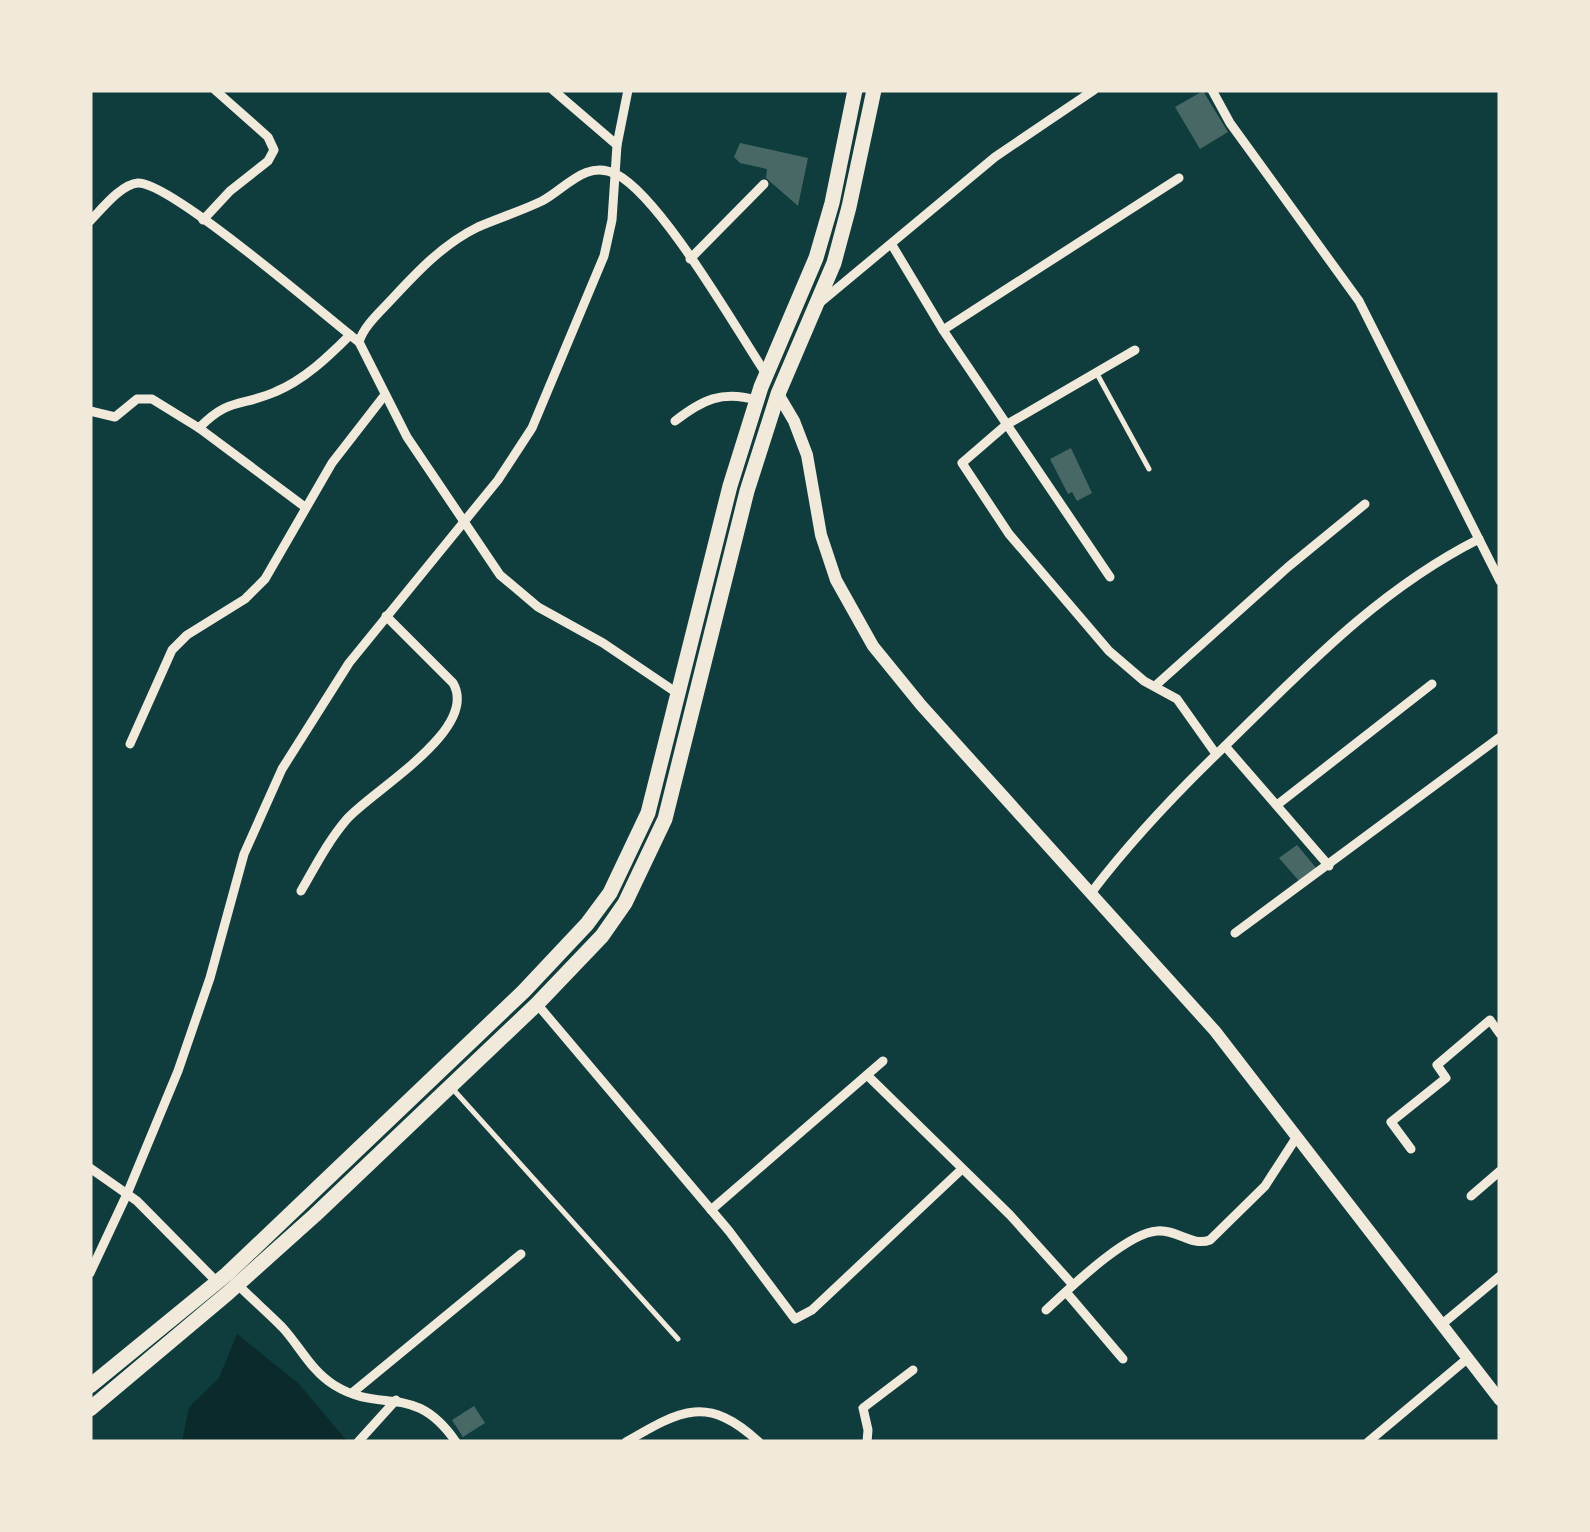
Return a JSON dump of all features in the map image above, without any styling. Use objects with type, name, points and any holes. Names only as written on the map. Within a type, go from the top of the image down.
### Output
[{"type":"highway","points":[[90,1410],[227,1284],[268,1234],[562,954],[610,893],[648,813],[730,486],[756,400],[816,258],[855,90]]},
{"type":"highway","points":[[90,1386],[280,1247],[537,1004],[602,936],[625,903],[665,819],[747,491],[778,394],[834,264],[874,90]]},
{"type":"highway","points":[[841,156],[859,160]]},
{"type":"highway","points":[[690,637],[709,640]]},
{"type":"highway","points":[[356,1150],[368,1163]]},
{"type":"highway","points":[[268,1234],[280,1247]]},
{"type":"main road","points":[[778,394],[794,420],[807,455],[821,535],[836,580],[873,646],[921,705],[1215,1031],[1500,1400]]},
{"type":"street","points":[[203,220],[230,191],[268,161],[274,150],[268,137],[214,90]]},
{"type":"street","points":[[553,90],[617,145]]},
{"type":"street","points":[[90,1273],[178,1071],[210,978],[244,854],[262,808],[326,697],[386,616],[498,480],[532,428],[591,294],[609,238],[617,145],[628,90]]},
{"type":"street","points":[[816,306],[995,157],[1094,90]]},
{"type":"street","points":[[1212,90],[1230,123],[1359,301],[1500,581]]},
{"type":"street","points":[[359,342],[366,328],[406,284],[460,237],[546,199],[579,175],[602,169],[614,172],[643,196],[690,258],[766,374]]},
{"type":"street","points":[[943,330],[1179,178]]},
{"type":"street","points":[[90,222],[125,188],[140,183],[174,199],[203,220],[359,342],[406,438],[491,563],[521,595],[677,693]]},
{"type":"street","points":[[690,258],[764,184]]},
{"type":"street","points":[[892,245],[943,330],[1110,577]]},
{"type":"street","points":[[200,428],[222,407],[260,398],[292,382],[350,335]]},
{"type":"street","points":[[1135,350],[1006,425],[962,463],[1009,534],[1109,651],[1130,671],[1186,708],[1216,754]]},
{"type":"street","points":[[675,420],[719,395],[737,394],[756,400]]},
{"type":"street","points":[[130,744],[172,650],[258,586],[348,439],[384,396]]},
{"type":"street","points":[[90,411],[115,417],[144,397],[200,428],[305,507]]},
{"type":"street","points":[[1155,686],[1365,504]]},
{"type":"street","points":[[1091,893],[1157,812],[1290,680],[1363,614],[1425,569],[1480,539]]},
{"type":"street","points":[[301,890],[344,822],[413,764],[456,712],[458,692],[453,683],[386,616]]},
{"type":"street","points":[[1277,805],[1432,684]]},
{"type":"street","points":[[1235,933],[1500,736]]},
{"type":"street","points":[[1225,746],[1328,866]]},
{"type":"street","points":[[537,1004],[711,1210],[795,1319],[812,1310],[962,1169]]},
{"type":"street","points":[[1412,1149],[1391,1122],[1446,1078],[1437,1065],[1490,1020],[1500,1034]]},
{"type":"street","points":[[711,1210],[883,1061]]},
{"type":"street","points":[[866,1075],[1010,1215],[1123,1359]]},
{"type":"street","points":[[1046,1310],[1122,1247],[1148,1233],[1170,1232],[1199,1243],[1210,1240],[1265,1186],[1296,1138]]},
{"type":"street","points":[[90,1168],[127,1194],[227,1284],[284,1329],[325,1379],[352,1393],[424,1408],[438,1418],[456,1442]]},
{"type":"street","points":[[1471,1196],[1500,1171]]},
{"type":"street","points":[[352,1393],[521,1254]]},
{"type":"street","points":[[1442,1325],[1500,1276]]},
{"type":"street","points":[[1368,1442],[1468,1358]]},
{"type":"street","points":[[867,1442],[864,1405],[913,1370]]},
{"type":"street","points":[[358,1442],[396,1400]]},
{"type":"street","points":[[626,1442],[673,1418],[708,1411],[725,1414],[759,1442]]},
{"type":"lane","points":[[1096,372],[1150,469]]},
{"type":"lane","points":[[449,1085],[678,1339]]},
{"type":"water","points":[[237,1334],[298,1383],[348,1442],[182,1442],[189,1407],[219,1378]]},
{"type":"building","points":[[1203,91],[1228,132],[1200,149],[1175,107]]},
{"type":"building","points":[[740,143],[808,158],[798,206],[766,178],[767,169],[740,163],[734,157]]},
{"type":"building","points":[[1071,448],[1092,493],[1077,501],[1072,492],[1068,494],[1050,459]]},
{"type":"building","points":[[1297,845],[1317,869],[1300,882],[1279,858]]},
{"type":"building","points":[[474,1406],[485,1423],[463,1437],[452,1420]]}]
